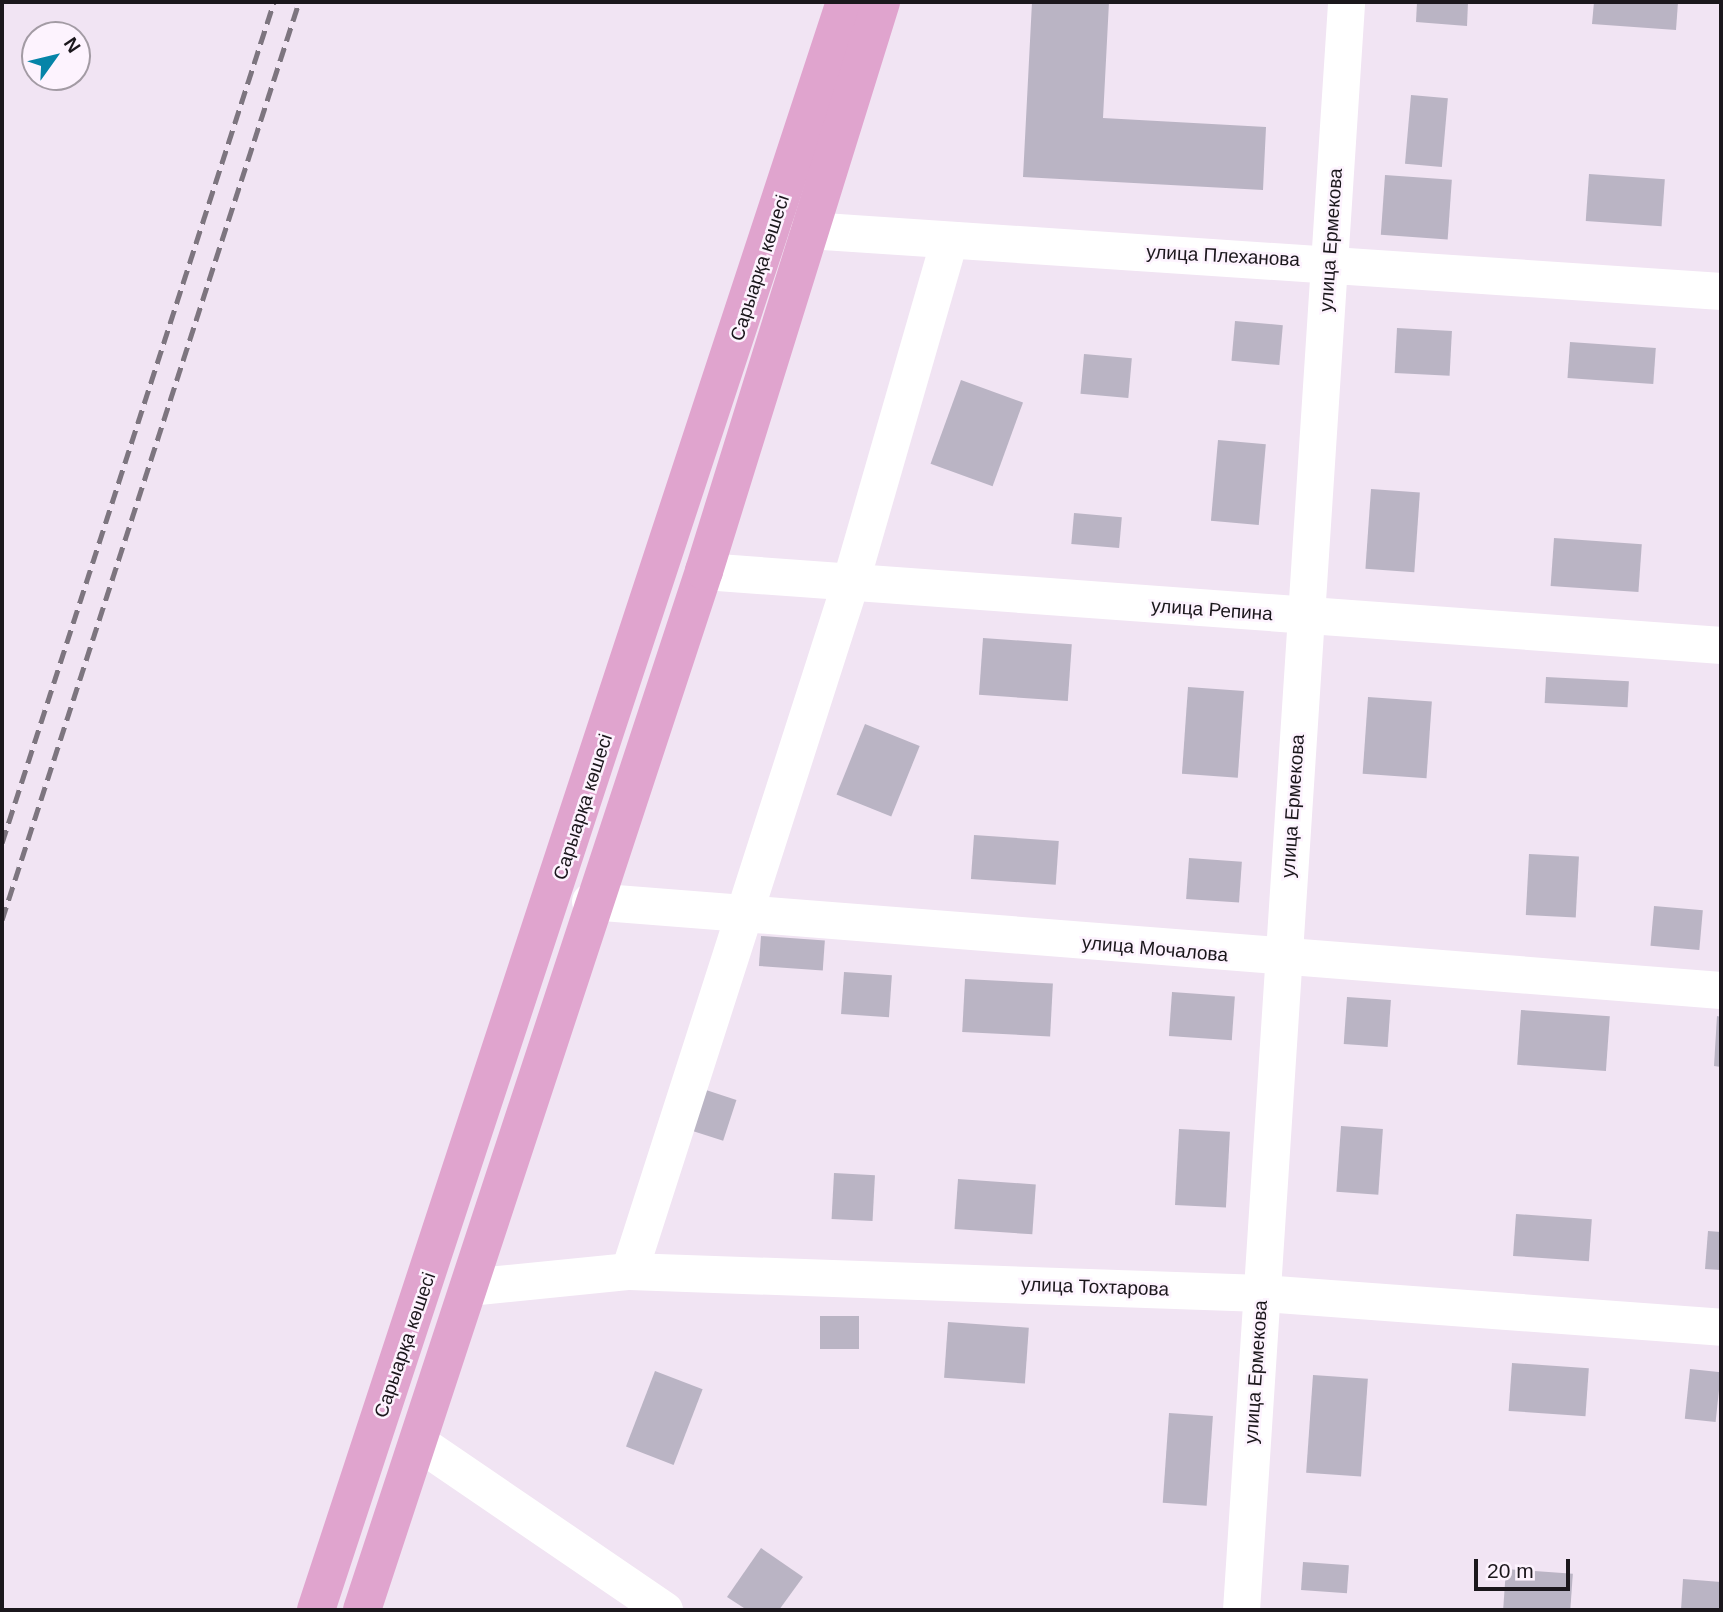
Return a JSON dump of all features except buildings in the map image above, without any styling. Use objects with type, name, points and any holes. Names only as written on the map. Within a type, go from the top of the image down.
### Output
[{"type":"main road","name":"Сарыарқа көшесі","points":[[316,1610],[845,2]]},
{"type":"main road","name":"Сарыарқа көшесі","points":[[362,1610],[590,901],[704,571],[881,2]]},
{"type":"street","name":"улица Ермекова","points":[[1241,1610],[1346,2]]},
{"type":"street","name":"улица Плеханова","points":[[808,230],[1329,262],[1721,291]]},
{"type":"street","points":[[629,1271],[850,583],[948,240]]},
{"type":"street","name":"улица Репина","points":[[704,571],[1306,617],[1721,645]]},
{"type":"street","name":"улица Мочалова","points":[[590,901],[745,912],[1283,960],[1721,990]]},
{"type":"street","name":"улица Тохтарова","points":[[468,1287],[629,1271],[1262,1293],[1721,1327]]},
{"type":"street","points":[[418,1442],[664,1610]]},
{"type":"railway","points":[[2,843],[274,2]]},
{"type":"railway","points":[[2,920],[299,2]]}]
